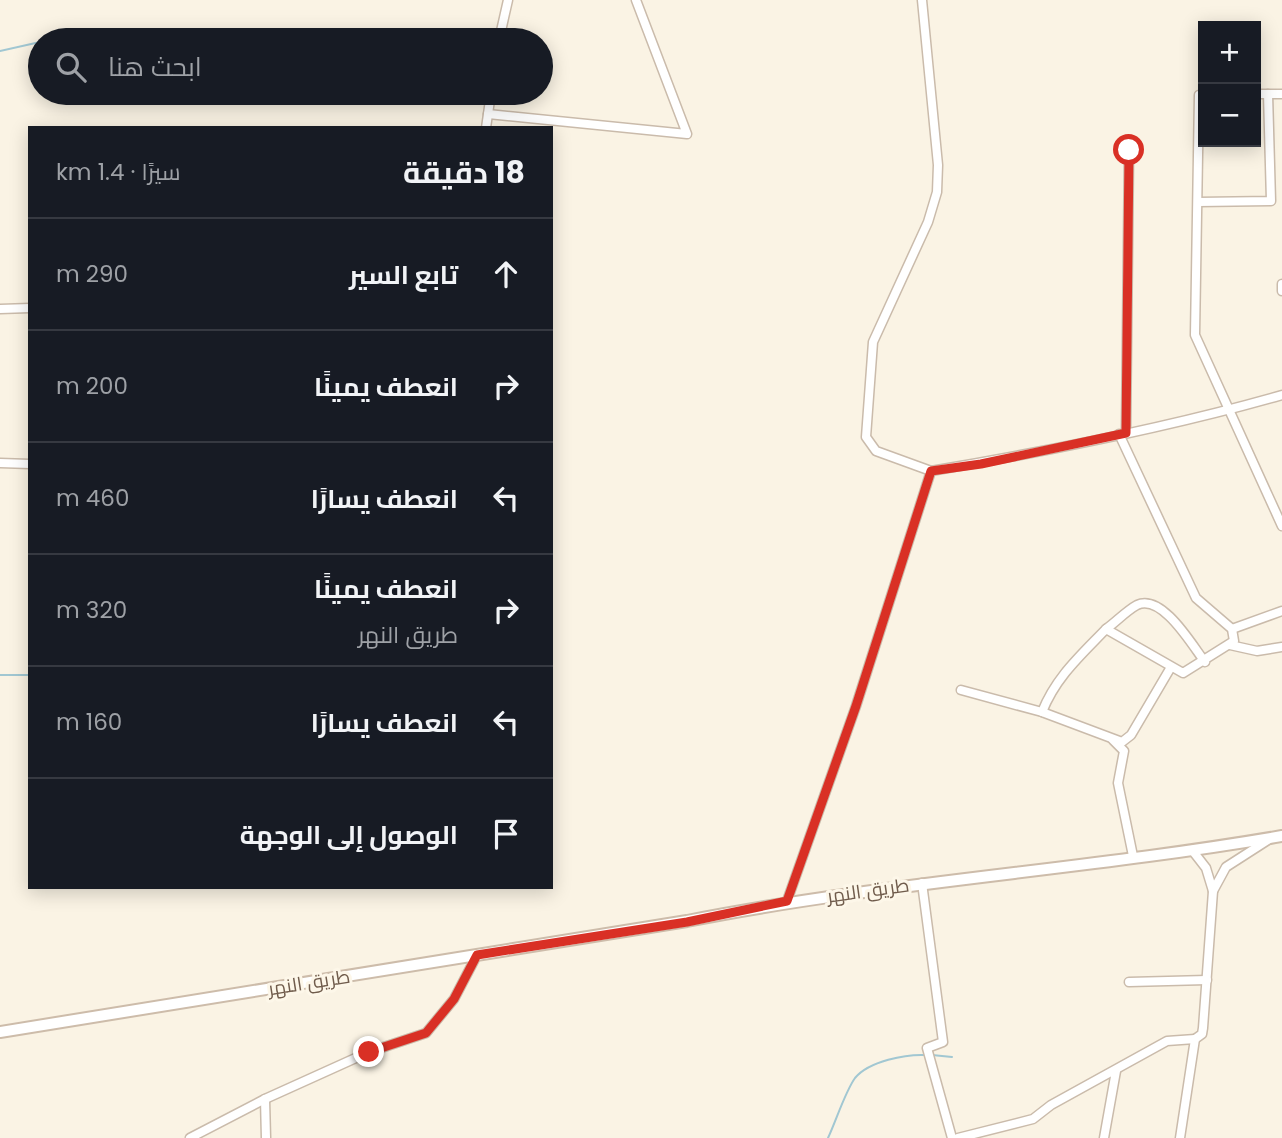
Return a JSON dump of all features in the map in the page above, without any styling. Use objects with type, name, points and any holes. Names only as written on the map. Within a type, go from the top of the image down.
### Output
[{"type":"main road","name":"طريق النهر","points":[[0,1032],[687,922],[787,901],[1277,837]]},
{"type":"street","points":[[502,28],[508,0]]},
{"type":"street","points":[[488,114],[687,134],[636,0]]},
{"type":"street","points":[[922,0],[939,165],[937,192],[914,256],[873,342],[866,437],[872,447],[882,454],[931,471],[981,464],[1123,434],[1282,396]]},
{"type":"street","points":[[1261,94],[1282,94]]},
{"type":"street","points":[[1198,202],[1271,201],[1268,94]]},
{"type":"street","points":[[486,126],[489,105]]},
{"type":"street","points":[[1199,147],[1195,335],[1282,526]]},
{"type":"street","points":[[1106,629],[1171,667],[1189,672],[1230,645],[1234,638],[1232,629],[1196,598],[1123,434],[1129,150]]},
{"type":"street","points":[[1282,284],[1282,291]]},
{"type":"street","points":[[0,309],[28,308]]},
{"type":"street","points":[[0,463],[28,464]]},
{"type":"street","points":[[787,901],[856,706],[931,471]]},
{"type":"street","points":[[1042,712],[1062,673],[1106,629],[1137,605],[1152,604],[1164,610],[1205,662]]},
{"type":"street","points":[[1232,629],[1282,611]]},
{"type":"street","points":[[1230,645],[1257,651],[1282,647]]},
{"type":"street","points":[[961,690],[1042,712],[1122,742],[1128,739],[1171,667]]},
{"type":"street","points":[[1112,739],[1124,751],[1118,783],[1133,856]]},
{"type":"street","points":[[1213,891],[1226,867],[1277,837]]},
{"type":"street","points":[[958,1138],[1032,1119],[1051,1105],[1167,1041],[1195,1039],[1202,1034],[1213,891],[1206,868],[1192,850]]},
{"type":"street","points":[[922,883],[943,1042],[927,1048],[952,1138]]},
{"type":"street","points":[[190,1138],[265,1099],[369,1052],[426,1033],[454,999],[477,955]]},
{"type":"street","points":[[1129,982],[1208,980]]},
{"type":"street","points":[[1180,1138],[1195,1039]]},
{"type":"street","points":[[1104,1138],[1116,1071]]},
{"type":"street","points":[[265,1099],[266,1138]]},
{"type":"waterway","points":[[0,51],[28,45]]},
{"type":"waterway","points":[[0,675],[28,675]]},
{"type":"waterway","points":[[828,1138],[848,1091],[861,1072],[888,1060],[926,1055]]},
{"type":"waterway","points":[[932,1055],[952,1057]]},
{"type":"route","points":[[369,1052],[426,1033],[440,1020],[454,999],[477,955],[687,922],[787,901],[856,706],[928,489],[931,471],[981,464],[1126,433],[1129,150]]}]
